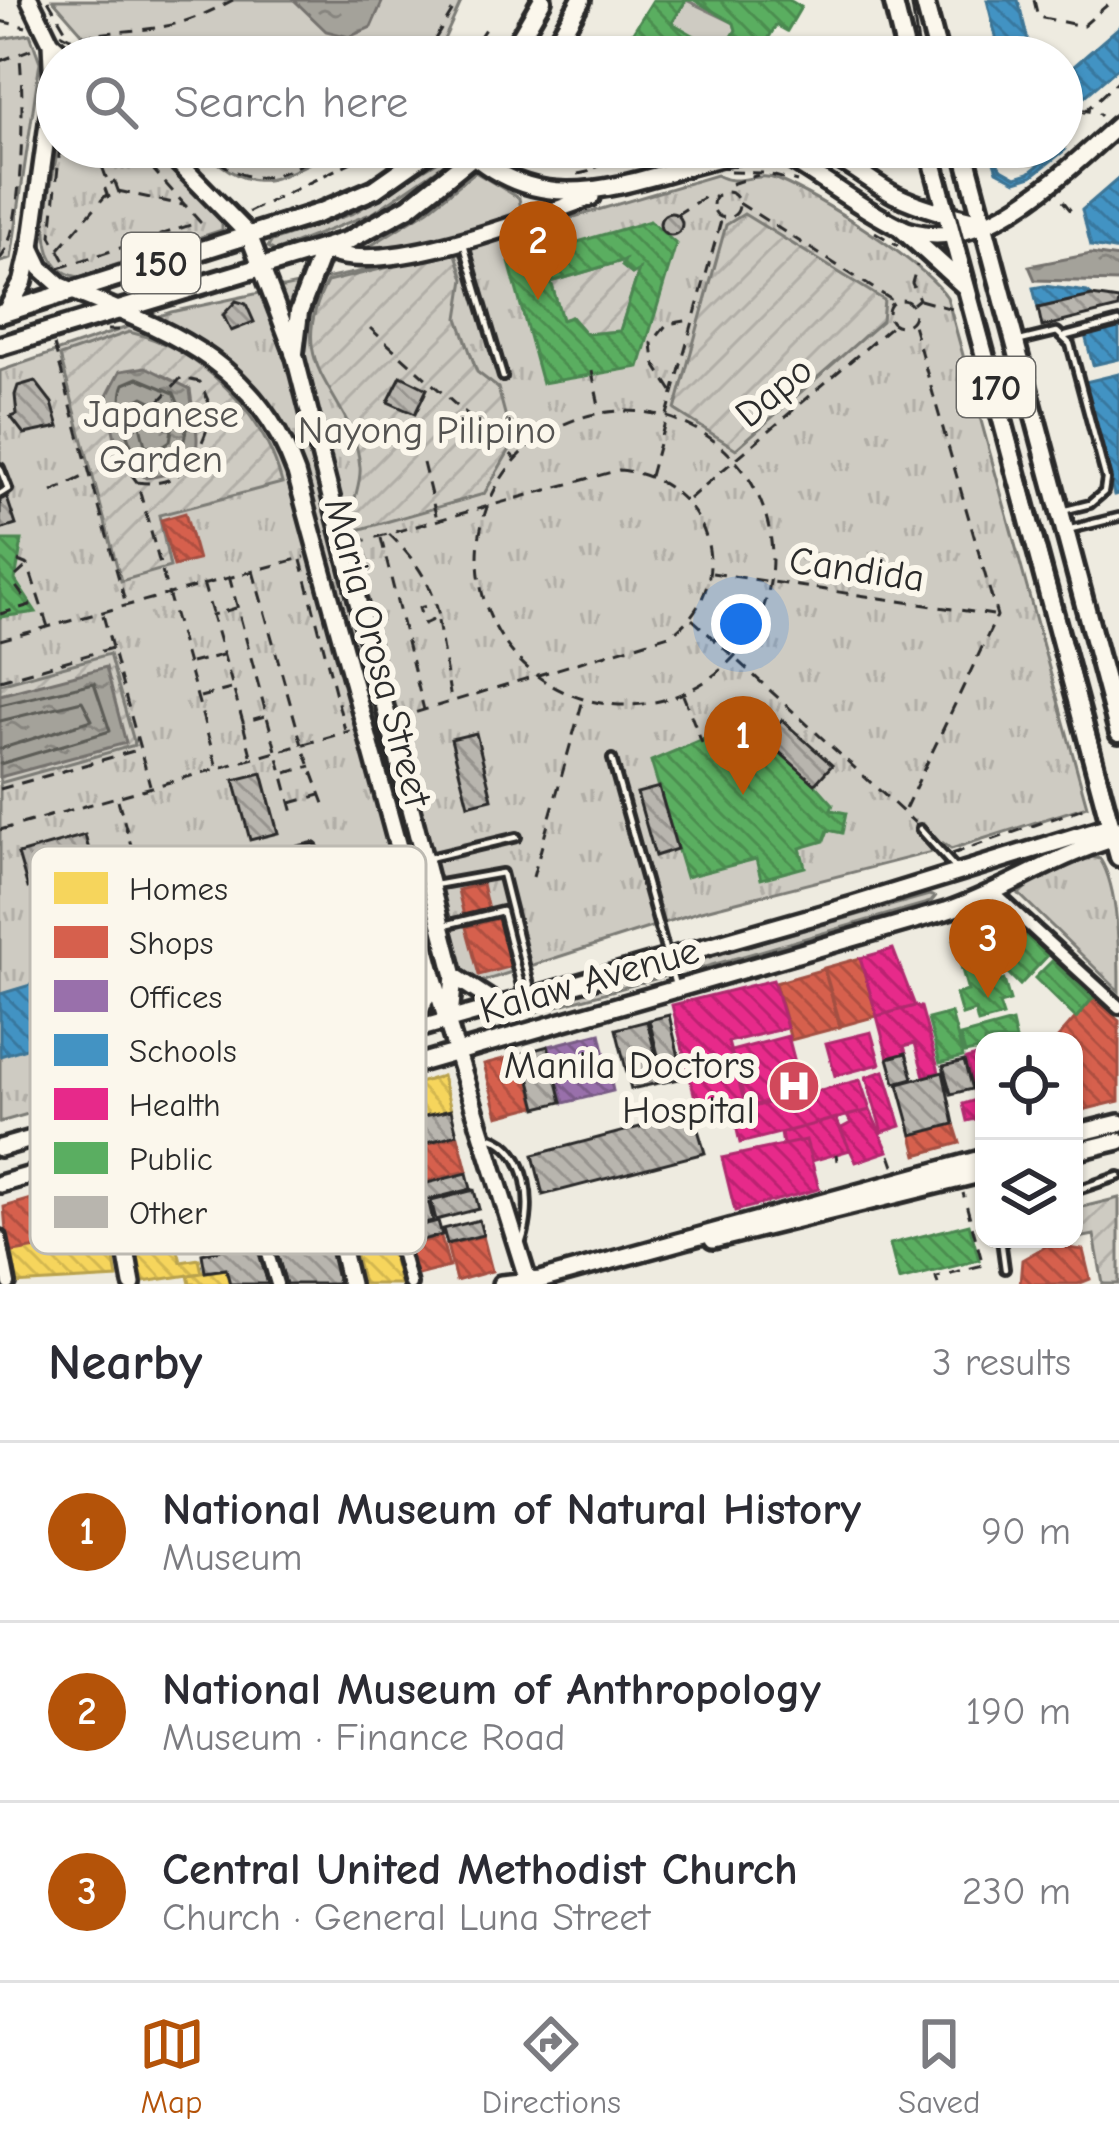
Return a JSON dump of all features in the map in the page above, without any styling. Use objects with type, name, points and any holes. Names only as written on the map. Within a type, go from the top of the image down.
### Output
[{"type":"main road","points":[[521,36],[542,0]]},
{"type":"main road","points":[[560,36],[580,0]]},
{"type":"main road","points":[[892,0],[901,36]]},
{"type":"main road","points":[[924,0],[933,36]]},
{"type":"main road","name":"150","points":[[3,313],[249,235],[375,189],[405,168]]},
{"type":"main road","name":"150","points":[[0,346],[52,338],[119,310],[323,249],[409,207],[453,168]]},
{"type":"main road","name":"170","points":[[935,168],[1116,830],[1119,857]]},
{"type":"main road","name":"170","points":[[968,168],[1119,733]]},
{"type":"main road","points":[[901,228],[970,290]]},
{"type":"main road","points":[[3,313],[23,282],[31,247]]},
{"type":"main road","points":[[294,353],[299,312],[323,249]]},
{"type":"street","points":[[30,0],[48,36]]},
{"type":"street","points":[[1083,154],[1119,124]]},
{"type":"street","points":[[43,168],[31,247],[46,275],[73,291]]},
{"type":"street","name":"Maria Orosa Street","points":[[185,168],[237,217],[249,235],[294,353],[420,846]]},
{"type":"street","points":[[505,168],[562,194],[679,168]]},
{"type":"street","points":[[804,168],[901,228],[954,237],[1019,207],[1066,168]]},
{"type":"street","points":[[847,168],[898,196],[982,222]]},
{"type":"street","points":[[524,179],[533,207],[526,219]]},
{"type":"street","points":[[323,249],[360,261],[526,219],[616,184]]},
{"type":"street","name":"Maria Orosa Street","points":[[73,291],[205,353],[251,391],[288,452],[397,846]]},
{"type":"street","name":"Kalaw Avenue","points":[[426,1026],[1116,830]]},
{"type":"street","name":"Kalaw Avenue","points":[[426,1060],[994,893],[1052,858],[1116,830]]},
{"type":"street","name":"Maria Orosa Street","points":[[426,871],[454,976],[450,1020]]},
{"type":"street","points":[[994,893],[1119,1007]]},
{"type":"street","name":"Maria Orosa Street","points":[[426,950],[529,1284]]},
{"type":"street","points":[[454,976],[500,1006]]},
{"type":"street","points":[[426,997],[434,979]]},
{"type":"street","points":[[1083,1132],[1119,1123]]},
{"type":"street","name":"Kalaw Avenue","points":[[0,1148],[30,1140]]},
{"type":"street","points":[[1083,1150],[1119,1141]]},
{"type":"street","points":[[735,1230],[975,1161]]},
{"type":"street","name":"Kalaw Avenue","points":[[0,1184],[30,1175]]},
{"type":"street","points":[[501,1284],[529,1284],[735,1230],[975,1176]]},
{"type":"street","points":[[0,1237],[9,1284]]},
{"type":"street","points":[[127,1254],[132,1284]]},
{"type":"street","points":[[269,1254],[278,1284]]},
{"type":"street","points":[[343,1254],[350,1284]]},
{"type":"street","points":[[402,1254],[410,1284]]},
{"type":"lane","points":[[462,238],[502,377]]},
{"type":"lane","points":[[1015,343],[1119,322]]},
{"type":"lane","points":[[1061,511],[1090,504],[1104,492],[1106,479],[1066,335]]},
{"type":"lane","points":[[0,469],[8,489],[0,494]]},
{"type":"lane","points":[[1066,530],[1116,518]]},
{"type":"lane","points":[[612,759],[676,988]]},
{"type":"lane","points":[[920,829],[960,874]]},
{"type":"lane","points":[[426,858],[517,837]]},
{"type":"lane","points":[[430,886],[502,873],[529,998]]},
{"type":"lane","points":[[440,926],[502,910],[529,998]]},
{"type":"lane","points":[[482,1135],[508,1146],[521,1165],[527,1220],[518,1252]]},
{"type":"lane","points":[[1083,1188],[1119,1176]]},
{"type":"lane","points":[[1002,1248],[1005,1269]]},
{"type":"path","points":[[48,0],[69,36]]},
{"type":"path","points":[[79,36],[188,25],[233,0]]},
{"type":"path","points":[[437,36],[459,0]]},
{"type":"path","points":[[1034,0],[1038,17],[1083,26],[1112,0]]},
{"type":"path","points":[[0,21],[26,27]]},
{"type":"path","points":[[480,36],[485,29]]},
{"type":"path","points":[[59,36],[65,31]]},
{"type":"path","points":[[0,61],[36,49]]},
{"type":"path","points":[[0,259],[15,224],[23,118],[19,57]]},
{"type":"path","points":[[1085,111],[1119,80]]},
{"type":"path","points":[[1085,111],[1098,114]]},
{"type":"path","points":[[58,168],[51,236],[67,264]]},
{"type":"path","points":[[103,168],[109,184]]},
{"type":"path","points":[[153,168],[200,222]]},
{"type":"path","points":[[228,168],[256,181],[287,168]]},
{"type":"path","points":[[58,268],[200,222],[237,217],[338,168]]},
{"type":"path","points":[[515,168],[524,179]]},
{"type":"path","points":[[573,176],[597,168]]},
{"type":"path","points":[[729,192],[728,172],[763,172],[807,187]]},
{"type":"path","points":[[731,184],[763,172]]},
{"type":"path","points":[[107,194],[104,186],[115,182],[118,191]]},
{"type":"path","points":[[58,250],[107,194],[118,191],[190,206]]},
{"type":"path","points":[[676,214],[704,197],[729,192]]},
{"type":"path","points":[[729,192],[739,203],[895,302],[911,305],[919,299]]},
{"type":"path","points":[[715,197],[713,209],[722,218]]},
{"type":"path","points":[[1063,201],[1071,211]]},
{"type":"path","points":[[722,218],[734,214],[739,203]]},
{"type":"path","points":[[650,476],[722,218]]},
{"type":"path","points":[[874,231],[928,268]]},
{"type":"path","points":[[919,261],[912,278],[919,299],[932,307],[959,310],[951,293]]},
{"type":"path","points":[[895,302],[888,313],[893,324],[912,321]]},
{"type":"path","points":[[905,809],[997,616],[911,305]]},
{"type":"path","points":[[673,392],[654,363],[652,343],[667,324],[693,320]]},
{"type":"path","name":"Dapo","points":[[687,500],[893,324]]},
{"type":"path","points":[[370,328],[516,459]]},
{"type":"path","points":[[104,331],[131,330]]},
{"type":"path","points":[[36,351],[52,338],[71,341]]},
{"type":"path","points":[[52,338],[126,605]]},
{"type":"path","points":[[592,371],[601,413]]},
{"type":"path","points":[[137,482],[168,480],[198,457],[212,401],[200,382],[181,378],[117,445],[114,455],[137,482],[217,768]]},
{"type":"path","points":[[601,413],[666,416],[710,437],[735,459],[763,505],[772,544],[771,582],[761,616],[735,656],[682,693],[633,704],[583,698],[539,676],[508,647],[481,590],[478,547],[487,506],[516,459],[559,426],[601,413]]},
{"type":"path","points":[[423,464],[437,521]]},
{"type":"path","points":[[342,547],[606,472],[650,476],[687,500],[708,537],[710,572],[692,618],[653,642],[388,720]]},
{"type":"path","points":[[52,492],[87,475]]},
{"type":"path","points":[[389,534],[424,575],[452,702]]},
{"type":"path","points":[[381,537],[424,710]]},
{"type":"path","points":[[0,640],[318,554]]},
{"type":"path","points":[[300,558],[346,732]]},
{"type":"path","points":[[18,561],[28,565]]},
{"type":"path","points":[[0,614],[30,605],[14,578],[28,565]]},
{"type":"path","points":[[28,565],[48,627]]},
{"type":"path","points":[[253,569],[302,745],[326,809]]},
{"type":"path","name":"Candida","points":[[710,572],[997,616]]},
{"type":"path","points":[[229,576],[294,817]]},
{"type":"path","points":[[203,583],[252,759]]},
{"type":"path","points":[[434,604],[421,605],[418,615],[424,624],[437,620]]},
{"type":"path","points":[[212,615],[238,608]]},
{"type":"path","points":[[102,612],[151,787]]},
{"type":"path","points":[[692,618],[905,809],[920,829]]},
{"type":"path","points":[[314,646],[322,644]]},
{"type":"path","points":[[0,680],[112,648]]},
{"type":"path","points":[[188,664],[224,654]]},
{"type":"path","points":[[197,698],[233,689]]},
{"type":"path","points":[[682,693],[702,743]]},
{"type":"path","points":[[533,877],[583,698]]},
{"type":"path","points":[[243,722],[268,715]]},
{"type":"path","points":[[0,830],[364,727]]},
{"type":"path","points":[[0,789],[140,750]]},
{"type":"path","points":[[284,774],[312,766]]},
{"type":"path","points":[[291,803],[322,794]]},
{"type":"path","points":[[118,798],[131,846]]},
{"type":"path","points":[[945,856],[1086,810],[1090,803]]},
{"type":"path","points":[[836,1154],[838,1161]]},
{"type":"path","points":[[938,1284],[936,1277],[983,1265],[966,1201]]},
{"type":"green space","points":[[53,0],[462,0],[446,36],[85,36]]},
{"type":"green space","points":[[686,0],[734,23],[736,30],[732,36],[694,36],[672,24]]},
{"type":"green space","points":[[30,34],[36,51],[36,89],[11,259],[0,262],[0,39]]},
{"type":"green space","points":[[54,168],[169,168],[222,220],[222,230],[79,277],[62,270],[52,258],[47,242]]},
{"type":"green space","points":[[225,168],[299,168],[269,180]]},
{"type":"green space","points":[[427,168],[439,168],[373,213],[275,251],[268,247],[272,241],[354,213]]},
{"type":"green space","points":[[475,172],[519,198],[522,215],[439,241],[362,251],[428,210]]},
{"type":"green space","points":[[716,175],[732,180],[770,177],[843,215],[935,283],[947,297],[1087,806],[951,849],[943,843],[932,852],[701,911],[426,1000],[426,846],[30,846],[30,1113],[0,1122],[0,371],[171,312],[466,249]]},
{"type":"green space","points":[[744,214],[884,300],[882,321],[736,449],[675,410],[726,225]]},
{"type":"green space","name":"Nayong Pilipino","points":[[455,251],[464,279],[458,318],[477,372],[498,388],[513,444],[484,494],[354,531],[360,467],[346,419],[315,360],[311,338],[315,312],[327,282]]},
{"type":"green space","points":[[625,260],[623,266],[632,274],[639,270],[620,331],[586,334],[571,317],[562,320],[551,282]]},
{"type":"green space","name":"Japanese Garden","points":[[129,332],[181,352],[226,387],[261,432],[282,483],[159,515],[170,567],[121,581],[60,356]]},
{"type":"green space","points":[[109,654],[135,745],[0,783],[0,684]]},
{"type":"green space","points":[[1084,854],[1100,859],[1111,887],[1119,991],[1019,894],[1037,876]]},
{"type":"green space","points":[[935,897],[931,902],[691,971],[685,968],[690,962]]},
{"type":"green space","points":[[652,972],[662,977],[484,1026],[487,1018]]},
{"type":"green space","points":[[1119,1198],[1119,1284],[1103,1284],[1094,1235],[1083,1237],[1083,1207]]},
{"type":"water","points":[[294,0],[383,0],[371,27],[351,36],[326,31]]},
{"type":"water","points":[[1091,254],[1119,258],[1119,282],[1035,280],[1029,266]]},
{"type":"water","points":[[146,367],[190,389],[197,434],[193,458],[184,467],[146,478],[119,456],[106,398],[120,371]]},
{"type":"water","points":[[106,667],[126,743],[0,777],[0,695]]},
{"type":"building: Homes","points":[[442,1076],[451,1110],[426,1116],[426,1081]]},
{"type":"building: Homes","points":[[30,1248],[30,1254],[113,1254],[117,1278],[14,1284],[8,1253]]},
{"type":"building: Homes","points":[[138,1254],[179,1254],[181,1262],[199,1259],[202,1273],[143,1282]]},
{"type":"building: Homes","points":[[356,1254],[392,1254],[400,1284],[363,1284]]},
{"type":"building: Homes","points":[[226,1269],[230,1284],[190,1284],[188,1275]]},
{"type":"building: Shops","points":[[185,513],[198,560],[174,566],[161,520]]},
{"type":"building: Shops","points":[[482,884],[488,910],[464,916],[458,890]]},
{"type":"building: Shops","points":[[500,918],[513,966],[479,975],[466,927]]},
{"type":"building: Shops","points":[[860,958],[877,1016],[841,1026],[824,968]]},
{"type":"building: Shops","points":[[824,969],[840,1027],[791,1040],[775,983]]},
{"type":"building: Shops","points":[[1093,998],[1119,1021],[1119,1101],[1083,1110],[1083,1032],[1063,1032]]},
{"type":"building: Shops","points":[[522,1054],[536,1106],[498,1116],[484,1064]]},
{"type":"building: Shops","points":[[954,1124],[960,1143],[917,1155],[912,1135]]},
{"type":"building: Shops","points":[[458,1136],[467,1171],[426,1181],[426,1144]]},
{"type":"building: Shops","points":[[30,1200],[30,1249],[8,1253],[4,1207]]},
{"type":"building: Shops","points":[[483,1236],[492,1271],[456,1281],[447,1245]]},
{"type":"building: Shops","points":[[441,1237],[449,1267],[414,1276],[409,1254],[426,1254],[426,1241]]},
{"type":"building: Shops","points":[[1043,1248],[1083,1250],[1090,1279],[1078,1284],[1020,1284],[1022,1260]]},
{"type":"building: Offices","points":[[600,1033],[613,1091],[564,1103],[549,1046]]},
{"type":"building: Schools","points":[[987,0],[1018,0],[1027,36],[996,36]]},
{"type":"building: Schools","points":[[1119,27],[1119,67],[1083,98],[1083,58]]},
{"type":"building: Schools","points":[[996,168],[1016,177],[1042,168],[1016,181]]},
{"type":"building: Schools","points":[[1119,178],[1119,251],[1091,246],[1082,210]]},
{"type":"building: Schools","points":[[1033,288],[1092,296],[1038,308]]},
{"type":"building: Schools","points":[[1119,327],[1119,359],[1093,365],[1085,335]]},
{"type":"building: Schools","points":[[1119,374],[1119,494],[1114,495],[1085,382]]},
{"type":"building: Schools","points":[[30,985],[30,1047],[0,1056],[0,994]]},
{"type":"building: Health","points":[[893,949],[915,1006],[877,1016],[860,958]]},
{"type":"building: Health","points":[[773,980],[787,1028],[728,1042],[744,1101],[698,1110],[672,1005]]},
{"type":"building: Health","points":[[921,1007],[939,1072],[924,1076],[915,1043],[904,1046],[906,1053],[888,1058],[877,1016]]},
{"type":"building: Health","points":[[871,1032],[880,1064],[835,1076],[826,1043]]},
{"type":"building: Health","points":[[788,1036],[803,1093],[747,1107],[731,1051]]},
{"type":"building: Health","points":[[975,1056],[975,1096],[966,1059]]},
{"type":"building: Health","points":[[884,1071],[901,1126],[882,1132],[866,1077]]},
{"type":"building: Health","points":[[860,1080],[870,1110],[740,1143],[733,1112]]},
{"type":"building: Health","points":[[975,1100],[975,1119],[967,1121],[963,1104]]},
{"type":"building: Health","points":[[870,1110],[888,1151],[856,1162],[840,1129],[851,1123],[847,1116]]},
{"type":"building: Health","points":[[836,1118],[850,1150],[812,1161],[806,1140],[783,1145],[781,1133]]},
{"type":"building: Health","points":[[806,1140],[819,1189],[735,1211],[722,1158]]},
{"type":"building: Public","points":[[653,0],[686,0],[672,23],[695,36],[630,36]]},
{"type":"building: Public","points":[[694,0],[789,0],[801,7],[787,31],[776,25],[770,36],[732,36],[734,23]]},
{"type":"building: Public","points":[[650,221],[676,244],[639,367],[542,383],[509,262]],"holes":[[[625,260],[622,266],[632,274],[639,270],[620,331],[586,334],[571,317],[562,320],[551,282]]]},
{"type":"building: Public","points":[[0,540],[22,540],[15,580],[36,612],[0,617]]},
{"type":"building: Public","points":[[746,721],[815,784],[833,804],[831,810],[846,813],[842,833],[828,830],[824,841],[800,848],[805,867],[761,879],[756,859],[686,877],[651,761]]},
{"type":"building: Public","points":[[1022,927],[1050,953],[1020,985],[1007,972],[1017,961],[1002,947]]},
{"type":"building: Public","points":[[978,934],[992,983],[1004,980],[1010,1001],[999,1004],[1003,1016],[978,1023],[975,1011],[962,1015],[956,994],[968,991],[954,941]]},
{"type":"building: Public","points":[[1053,960],[1093,998],[1076,1018],[1035,978]]},
{"type":"building: Public","points":[[951,1013],[963,1057],[940,1063],[928,1019]]},
{"type":"building: Public","points":[[1012,1022],[1014,1032],[975,1032],[975,1051],[965,1053],[960,1036]]},
{"type":"building: Public","points":[[969,1224],[979,1260],[899,1280],[890,1244]]},
{"type":"building: Other","points":[[671,213],[682,224],[671,235],[660,224]]},
{"type":"building: Other","points":[[1092,296],[1119,300],[1118,308],[1042,327],[1038,308]]},
{"type":"building: Other","points":[[236,301],[246,304],[254,322],[231,331],[223,315]]},
{"type":"building: Other","points":[[401,376],[427,389],[415,414],[388,402]]},
{"type":"building: Other","points":[[35,381],[52,403],[59,427],[24,434],[11,417],[17,415],[15,395],[18,386]]},
{"type":"building: Other","points":[[6,495],[16,525],[0,530],[0,497]]},
{"type":"building: Other","points":[[782,720],[832,765],[815,784],[765,739]]},
{"type":"building: Other","points":[[476,733],[492,799],[468,805],[451,739]]},
{"type":"building: Other","points":[[262,773],[278,833],[250,840],[234,780]]},
{"type":"building: Other","points":[[659,787],[677,849],[655,856],[637,793]]},
{"type":"building: Other","points":[[85,835],[88,846],[46,846]]},
{"type":"building: Other","points":[[30,851],[30,887],[28,888],[18,854]]},
{"type":"building: Other","points":[[669,1015],[684,1078],[665,1082],[649,1020]]},
{"type":"building: Other","points":[[647,1021],[663,1082],[631,1089],[616,1029]]},
{"type":"building: Other","points":[[548,1046],[562,1102],[537,1108],[523,1053]]},
{"type":"building: Other","points":[[906,1053],[913,1078],[895,1083],[888,1058]]},
{"type":"building: Other","points":[[964,1061],[972,1089],[951,1094],[943,1066]]},
{"type":"building: Other","points":[[943,1072],[954,1124],[912,1135],[898,1084]]},
{"type":"building: Other","points":[[451,1110],[457,1134],[427,1143],[426,1116]]},
{"type":"building: Other","points":[[693,1113],[705,1153],[543,1195],[533,1155]]},
{"type":"building: Other","points":[[467,1173],[471,1189],[426,1200],[426,1183]]},
{"type":"building: Other","points":[[474,1190],[479,1209],[436,1220],[431,1201]]},
{"type":"building: Other","points":[[426,1204],[433,1221],[426,1223]]},
{"type":"building: Other","points":[[479,1220],[483,1235],[447,1244],[443,1229]]},
{"type":"building: Other","points":[[438,1221],[442,1235],[426,1239],[426,1224]]},
{"type":"building: Other","points":[[202,1254],[260,1254],[268,1284],[230,1284],[226,1269],[205,1272]]},
{"type":"building: Other","points":[[277,1254],[331,1254],[338,1284],[286,1284]]},
{"type":"tram line","points":[[911,0],[917,36]]},
{"type":"tram line","points":[[944,168],[1119,820]]},
{"type":"place","name":"National Museum of Anthropology","points":[[538,300]]},
{"type":"place","name":"National Museum of Natural History","points":[[743,795]]},
{"type":"place","name":"Central United Methodist Church","points":[[988,998]]},
{"type":"place","name":"Manila Doctors Hospital","points":[[794,1086]]}]
